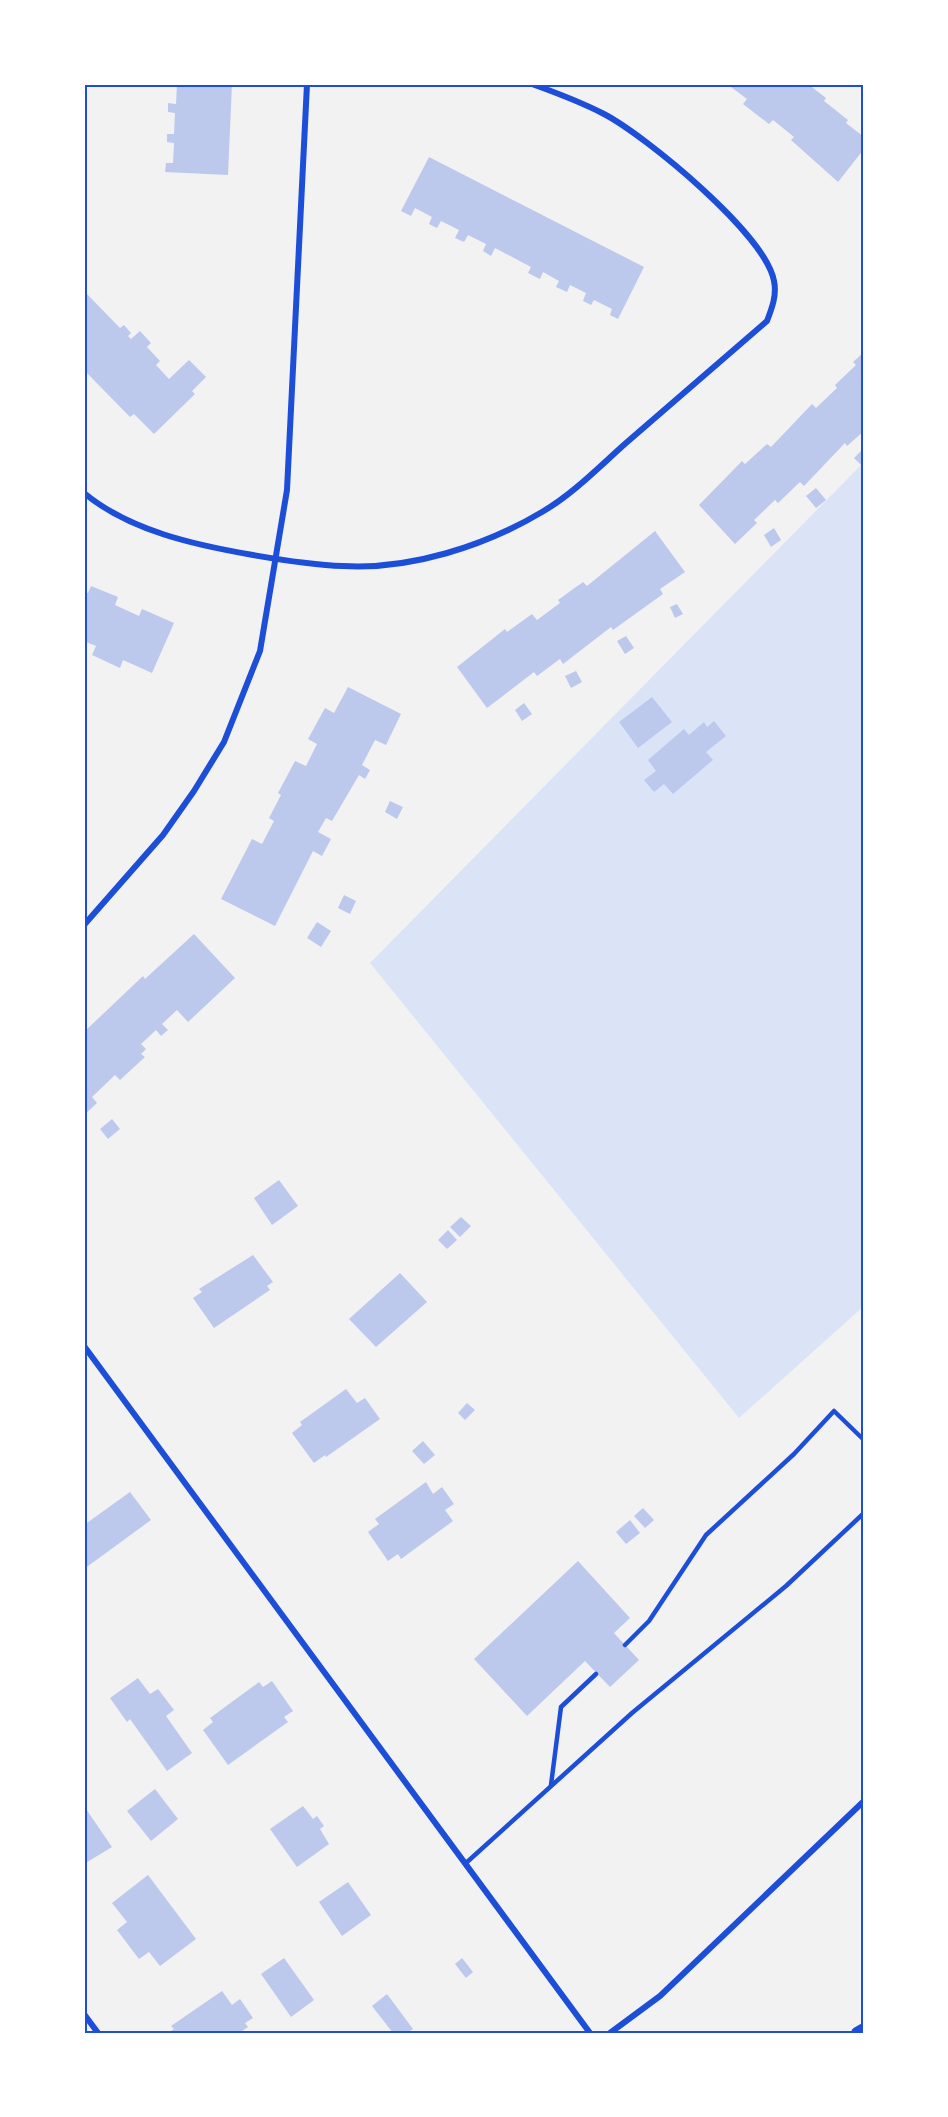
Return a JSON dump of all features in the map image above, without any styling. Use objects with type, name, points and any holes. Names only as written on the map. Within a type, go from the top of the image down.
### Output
[{"type":"main road","points":[[857,2033],[864,2029]]},
{"type":"street","points":[[84,925],[163,835],[224,741],[260,651],[286,490],[307,84]]},
{"type":"street","points":[[84,493],[100,506],[142,527],[223,550],[344,567],[389,564],[425,558],[501,534],[544,511],[585,479],[767,321],[774,304],[774,279],[761,252],[697,184],[670,159],[605,114],[532,84]]},
{"type":"street","points":[[84,1346],[590,2033]]},
{"type":"street","points":[[610,2033],[660,1996],[864,1801]]},
{"type":"street","points":[[84,2014],[98,2033]]},
{"type":"lane","points":[[625,1645],[649,1621],[706,1535],[794,1454],[834,1411],[864,1440]]},
{"type":"lane","points":[[466,1863],[693,1661],[786,1586],[864,1513]]},
{"type":"lane","points":[[550,1786],[561,1707],[596,1674]]},
{"type":"shaded area","points":[[864,462],[864,1306],[739,1418],[370,963]]},
{"type":"building","points":[[177,84],[232,84],[228,175],[165,172],[166,163],[173,163],[174,143],[167,142],[167,134],[174,134],[175,113],[168,112],[168,103],[176,104]]},
{"type":"building","points":[[727,84],[808,84],[826,98],[824,101],[848,120],[846,123],[864,137],[864,149],[838,182],[791,140],[794,137],[773,120],[769,124],[743,104],[747,99]]},
{"type":"building","points":[[429,157],[644,267],[618,319],[610,315],[612,309],[594,300],[591,305],[583,301],[586,293],[570,285],[567,292],[556,287],[559,281],[543,272],[540,279],[528,273],[531,267],[495,248],[491,256],[483,251],[486,244],[468,235],[464,242],[455,238],[459,230],[441,221],[437,228],[429,224],[432,217],[415,208],[411,216],[401,211]]},
{"type":"building","points":[[84,291],[120,328],[124,325],[131,333],[128,336],[131,339],[140,331],[151,343],[147,347],[160,361],[156,365],[169,379],[189,360],[206,377],[192,391],[195,394],[154,434],[134,414],[130,417],[84,370]]},
{"type":"building","points":[[864,352],[864,431],[847,446],[845,443],[804,486],[800,482],[778,503],[775,500],[754,520],[757,523],[735,544],[699,505],[742,461],[745,464],[767,444],[771,447],[812,404],[816,408],[837,388],[835,385],[856,365],[853,362]]},
{"type":"building","points":[[863,449],[864,451],[864,468],[854,458]]},
{"type":"building","points":[[816,488],[826,500],[816,508],[806,496]]},
{"type":"building","points":[[774,528],[781,540],[771,547],[764,535]]},
{"type":"building","points":[[655,531],[685,572],[660,589],[663,594],[613,630],[611,627],[563,664],[560,659],[537,676],[534,672],[487,708],[457,667],[505,629],[507,632],[532,614],[537,620],[560,603],[558,600],[583,582],[587,586]]},
{"type":"building","points":[[91,586],[118,597],[115,605],[139,616],[142,609],[174,623],[152,673],[123,660],[120,668],[92,655],[96,646],[84,641],[84,591],[88,593]]},
{"type":"building","points":[[677,604],[683,614],[675,618],[670,607]]},
{"type":"building","points":[[626,636],[634,648],[625,654],[617,641]]},
{"type":"building","points":[[576,671],[582,682],[571,688],[565,676]]},
{"type":"building","points":[[348,687],[401,714],[386,745],[375,740],[362,765],[370,770],[365,779],[359,775],[332,821],[326,818],[318,832],[331,839],[322,856],[313,851],[275,926],[221,899],[252,839],[262,844],[274,821],[269,818],[281,795],[278,793],[295,761],[306,766],[317,744],[308,739],[325,708],[334,713]]},
{"type":"building","points":[[652,697],[672,722],[638,748],[619,722]]},
{"type":"building","points":[[524,703],[532,714],[522,721],[515,710]]},
{"type":"building","points":[[714,721],[726,736],[706,752],[713,760],[673,794],[664,784],[654,792],[644,780],[656,771],[648,760],[684,729],[689,735],[704,722],[707,727]]},
{"type":"building","points":[[390,801],[403,807],[397,819],[385,812]]},
{"type":"building","points":[[344,895],[356,901],[350,914],[338,908]]},
{"type":"building","points":[[317,922],[331,931],[321,947],[307,938]]},
{"type":"building","points":[[194,934],[235,978],[188,1022],[177,1010],[162,1024],[168,1030],[161,1036],[156,1030],[141,1044],[146,1049],[141,1054],[145,1057],[120,1080],[115,1075],[92,1097],[97,1103],[84,1115],[84,1032],[143,976],[145,979]]},
{"type":"building","points":[[112,1119],[120,1129],[108,1139],[100,1129]]},
{"type":"building","points":[[279,1180],[298,1206],[272,1225],[254,1198]]},
{"type":"building","points":[[461,1217],[471,1226],[460,1237],[450,1227]]},
{"type":"building","points":[[448,1230],[457,1240],[447,1249],[438,1240]]},
{"type":"building","points":[[253,1255],[273,1282],[267,1286],[270,1290],[214,1328],[193,1298],[202,1292],[199,1289]]},
{"type":"building","points":[[400,1273],[427,1302],[376,1347],[349,1319]]},
{"type":"building","points":[[346,1389],[357,1403],[365,1398],[380,1419],[314,1463],[292,1433],[302,1425],[300,1422]]},
{"type":"building","points":[[467,1403],[475,1410],[465,1420],[458,1413]]},
{"type":"building","points":[[423,1441],[435,1455],[424,1464],[412,1451]]},
{"type":"building","points":[[426,1482],[433,1494],[442,1487],[454,1504],[445,1510],[453,1521],[401,1559],[398,1554],[388,1561],[368,1532],[379,1524],[375,1519]]},
{"type":"building","points":[[130,1492],[151,1520],[84,1569],[84,1525]]},
{"type":"building","points":[[643,1508],[654,1520],[645,1528],[634,1516]]},
{"type":"building","points":[[630,1520],[640,1533],[626,1544],[616,1532]]},
{"type":"building","points":[[578,1561],[630,1618],[614,1633],[639,1660],[610,1687],[585,1661],[527,1716],[474,1659]]},
{"type":"building","points":[[138,1678],[150,1694],[158,1689],[174,1710],[166,1716],[192,1753],[167,1771],[130,1719],[127,1722],[110,1698]]},
{"type":"building","points":[[272,1681],[293,1711],[284,1717],[288,1722],[228,1765],[203,1730],[213,1722],[210,1718],[259,1682],[263,1687]]},
{"type":"building","points":[[155,1789],[178,1819],[151,1841],[127,1811]]},
{"type":"building","points":[[84,1806],[112,1847],[84,1864]]},
{"type":"building","points":[[303,1806],[313,1819],[317,1816],[324,1826],[320,1829],[329,1844],[297,1867],[270,1829]]},
{"type":"building","points":[[148,1875],[196,1939],[160,1966],[149,1952],[139,1959],[117,1930],[127,1922],[112,1903]]},
{"type":"building","points":[[348,1882],[371,1915],[342,1936],[319,1902]]},
{"type":"building","points":[[284,1958],[314,2000],[291,2017],[261,1974]]},
{"type":"building","points":[[462,1958],[473,1972],[466,1978],[455,1964]]},
{"type":"building","points":[[222,1991],[232,2005],[240,1999],[253,2018],[245,2023],[248,2027],[239,2033],[168,2033],[174,2029],[171,2026]]},
{"type":"building","points":[[387,1994],[413,2029],[407,2033],[393,2033],[372,2006]]}]
